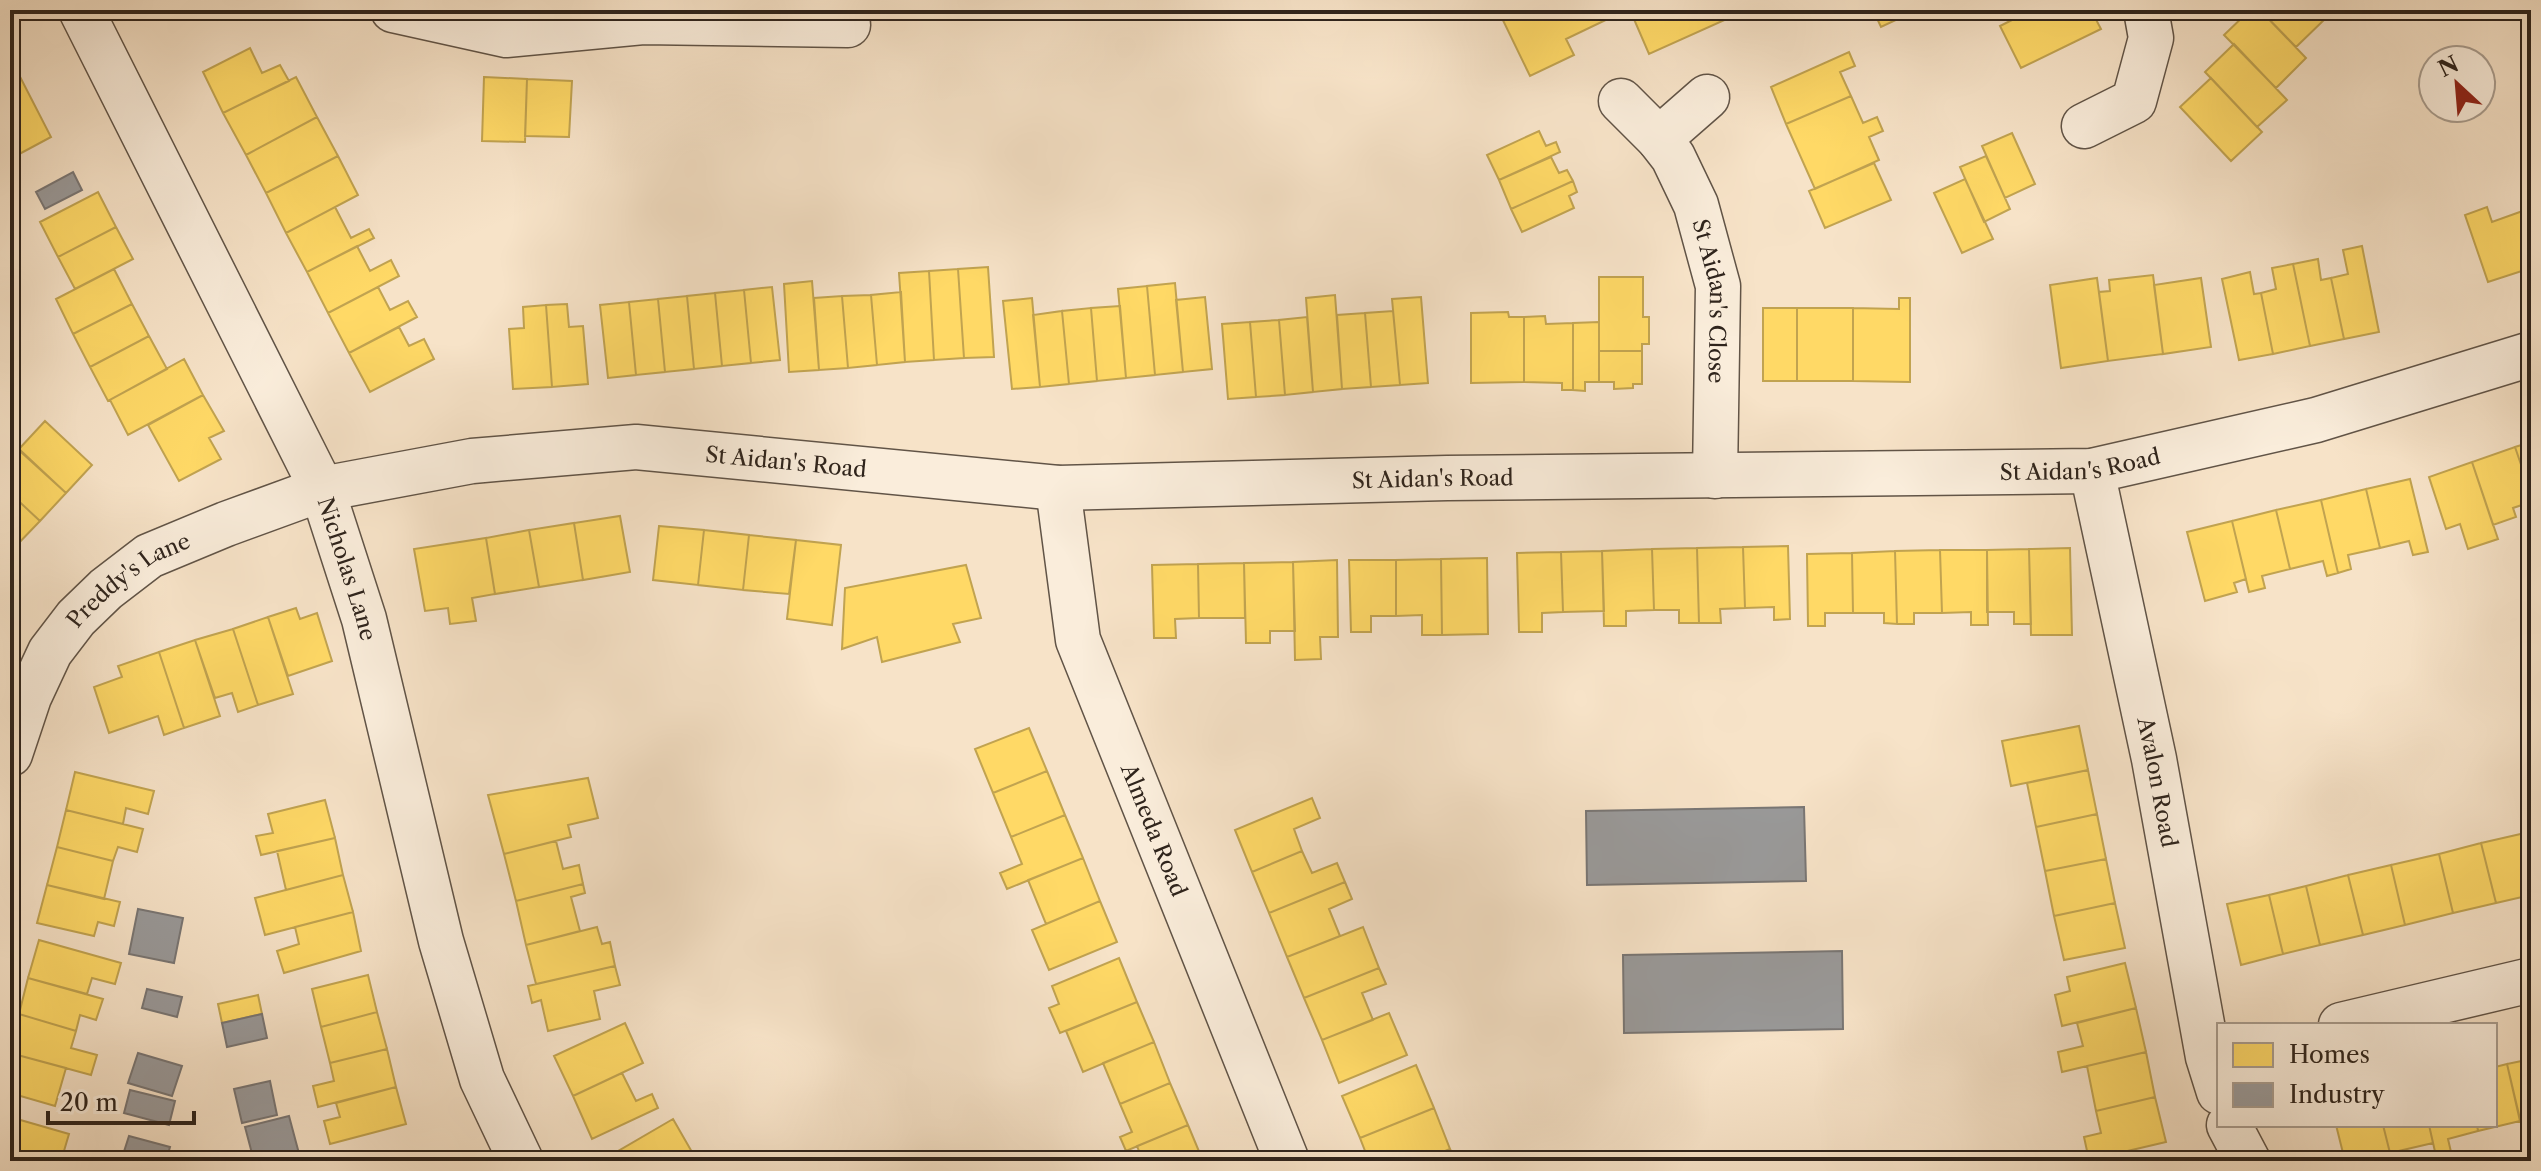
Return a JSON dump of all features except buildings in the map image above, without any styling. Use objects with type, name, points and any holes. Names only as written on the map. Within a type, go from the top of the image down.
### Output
[{"type":"street","name":"Nicholas Lane","points":[[81,10],[322,489],[364,619],[441,941],[482,1079],[521,1161]]},
{"type":"street","points":[[393,10],[506,35],[643,22],[848,25]]},
{"type":"street","points":[[2084,126],[2134,101],[2151,38],[2146,10]]},
{"type":"street","points":[[1659,139],[1707,97]]},
{"type":"street","name":"St Aidan's Close","points":[[1621,101],[1673,157],[1696,205],[1718,286],[1715,476]]},
{"type":"street","name":"St Aidan's Road","points":[[322,489],[472,461],[636,447],[1058,488],[1447,478],[2092,471],[2316,420],[2531,354]]},
{"type":"street","name":"Avalon Road","points":[[2092,471],[2154,759],[2215,1068]]},
{"type":"street","name":"Almeda Road","points":[[1058,488],[1078,640],[1287,1161]]},
{"type":"street","name":"Preddy's Lane","points":[[10,754],[29,697],[50,652],[76,618],[106,589],[149,556],[322,489]]},
{"type":"street","points":[[2349,1023],[2531,980]]},
{"type":"street","points":[[2230,1127],[2248,1161]]}]
